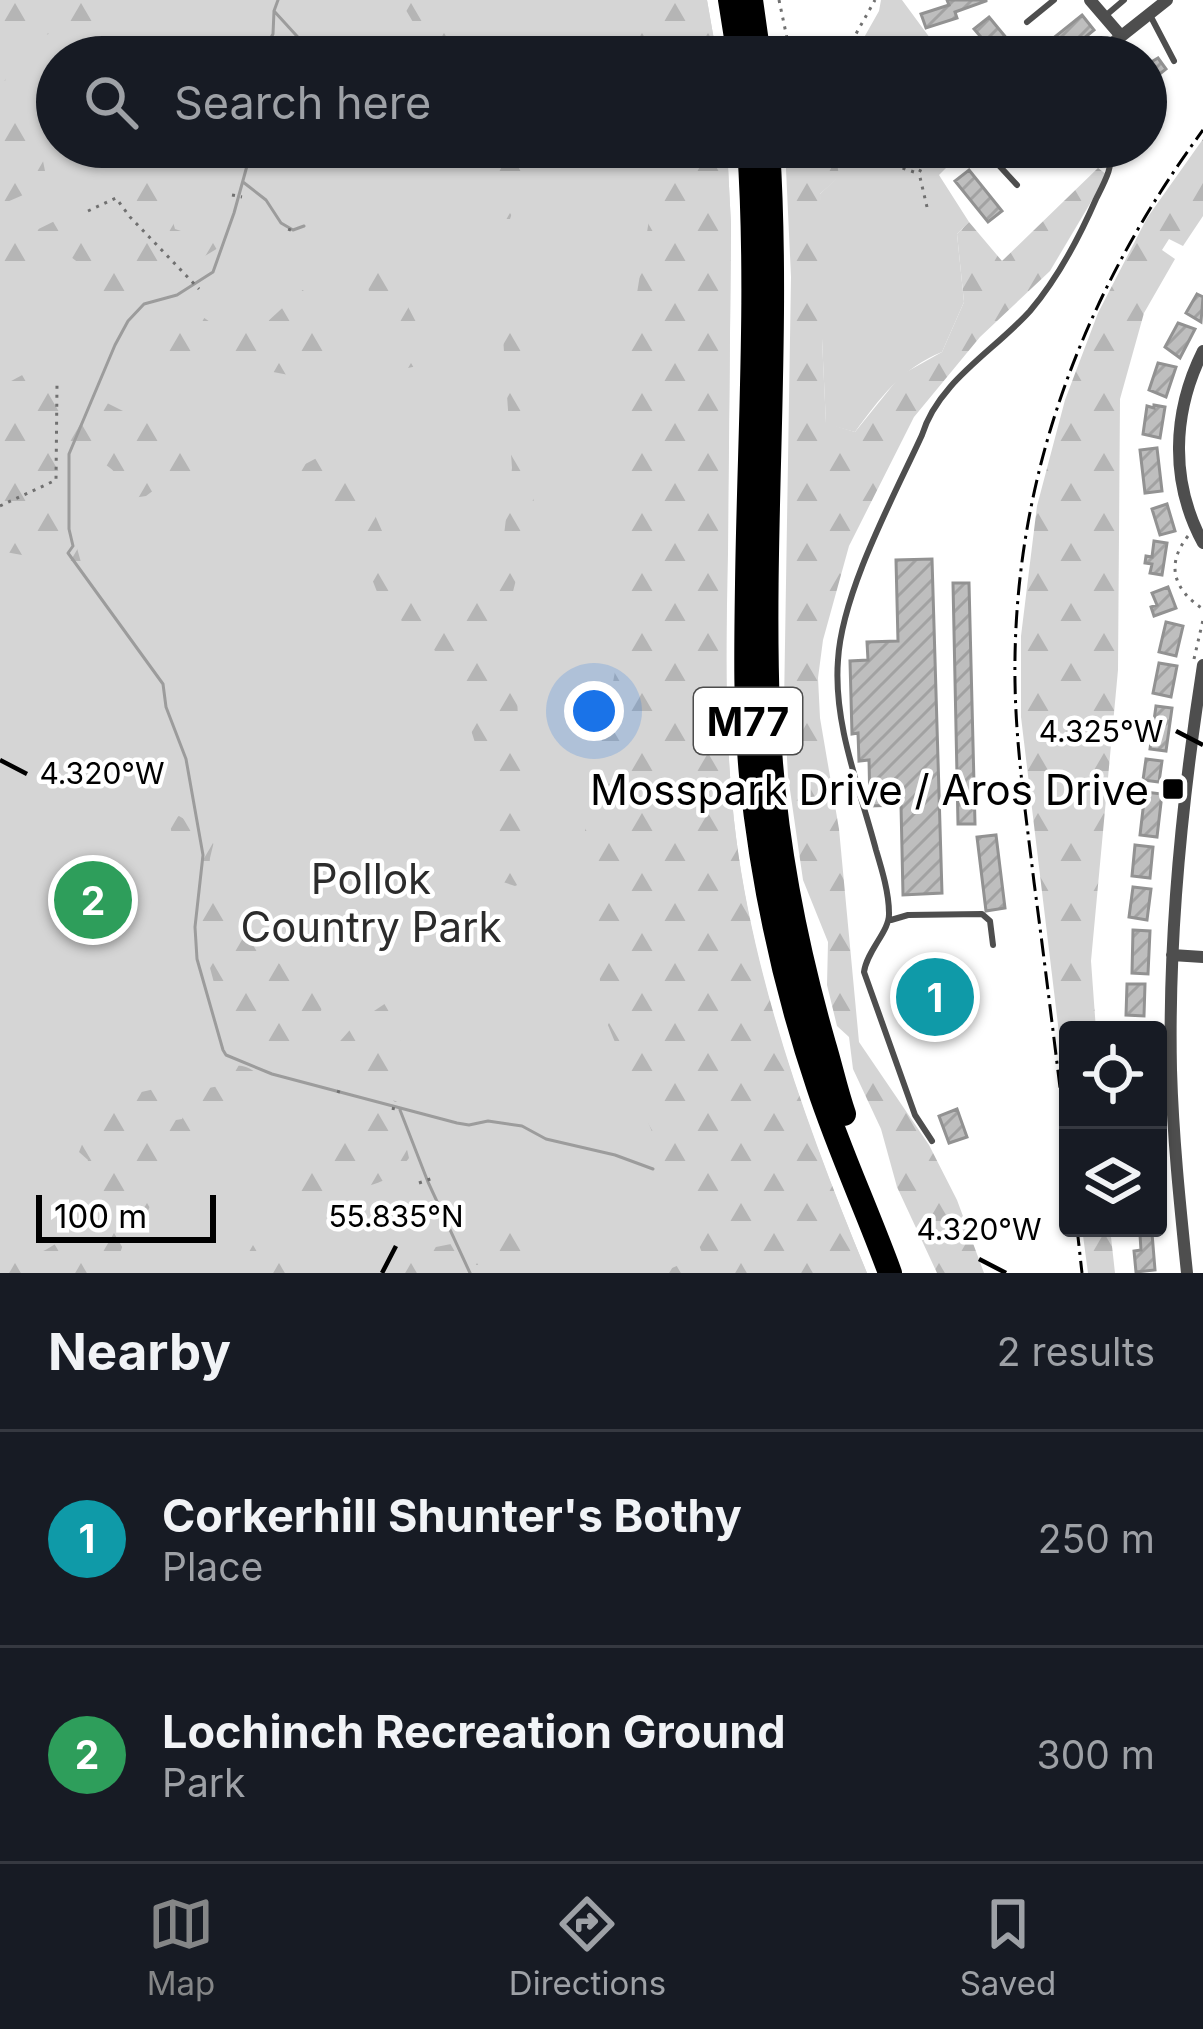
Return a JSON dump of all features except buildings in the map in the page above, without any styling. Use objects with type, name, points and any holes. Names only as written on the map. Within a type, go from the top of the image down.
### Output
[{"type":"highway","points":[[730,0],[736,36]]},
{"type":"highway","points":[[751,0],[756,36]]},
{"type":"highway","name":"M77","points":[[749,168],[753,275],[746,652],[757,824],[773,925],[802,1037],[890,1273]]},
{"type":"highway","name":"M77","points":[[769,168],[772,262],[766,647],[779,839],[798,943],[841,1107],[905,1273]]},
{"type":"street","points":[[1090,0],[1120,36],[1167,0]]},
{"type":"street","points":[[1203,351],[1186,392],[1179,435],[1181,481],[1203,543]]},
{"type":"street","points":[[1187,1273],[1175,1153],[1172,955],[1188,761],[1203,665]]},
{"type":"street","points":[[1172,955],[1203,957]]},
{"type":"lane","points":[[1027,22],[1054,0]]},
{"type":"lane","points":[[1104,17],[1124,0]]},
{"type":"lane","points":[[1149,14],[1160,36]]},
{"type":"lane","points":[[1167,49],[1174,62]]},
{"type":"lane","points":[[1001,168],[1017,185]]},
{"type":"lane","points":[[889,922],[881,869],[839,706],[837,662],[847,617],[868,552],[929,412],[1046,291],[1110,168]]},
{"type":"lane","points":[[932,1141],[913,1109],[864,972],[868,956],[889,922],[908,915],[982,914],[990,921],[993,945]]},
{"type":"path","points":[[779,0],[787,36]]},
{"type":"path","points":[[854,36],[874,0]]},
{"type":"path","points":[[902,168],[919,173]]},
{"type":"path","points":[[922,168],[927,207]]},
{"type":"path","points":[[232,194],[242,197]]},
{"type":"path","points":[[88,211],[116,198],[199,289]]},
{"type":"path","points":[[0,506],[56,480],[57,384]]},
{"type":"path","points":[[1195,527],[1175,556],[1174,568],[1183,592],[1203,609]]},
{"type":"path","points":[[393,1110],[395,1101]]},
{"type":"path","points":[[419,1183],[433,1178]]},
{"type":"green space","name":"Pollok Country Park","points":[[0,0],[707,0],[713,36],[36,36],[36,168],[728,168],[727,696],[736,837],[756,949],[787,1059],[867,1273],[0,1273]]},
{"type":"green space","points":[[0,0],[141,0],[95,20],[9,46],[4,91],[36,143],[36,168],[44,168],[47,181],[0,205]]},
{"type":"green space","points":[[400,0],[452,0],[471,36],[421,36]]},
{"type":"green space","points":[[630,0],[707,0],[713,36],[638,36]]},
{"type":"green space","points":[[881,0],[902,0],[929,36],[865,36]]},
{"type":"green space","points":[[1203,139],[1203,216],[1183,246],[1169,239],[1162,250],[1175,259],[1144,313],[1120,399],[1118,670],[1091,961],[1095,1021],[1059,1021],[1059,1033],[1021,717],[1021,636],[1037,506],[1065,400],[1098,313],[1147,218]]},
{"type":"green space","points":[[124,168],[167,168],[175,229],[223,245],[131,301],[111,305],[88,294],[84,267],[71,257],[0,273],[0,248],[71,213],[108,251],[140,221]]},
{"type":"green space","points":[[470,168],[521,168],[510,219],[499,219]]},
{"type":"green space","points":[[658,168],[728,168],[727,696],[736,837],[757,949],[787,1059],[867,1273],[660,1273],[703,1255],[605,1018],[582,847],[626,613],[626,360]]},
{"type":"green space","points":[[786,168],[838,168],[839,177],[820,194],[828,254],[822,339],[826,423],[855,432],[901,375],[942,352],[964,302],[957,234],[969,222],[1002,261],[1098,168],[1107,175],[1050,271],[980,337],[914,417],[849,546],[823,640],[818,678],[839,829],[859,1042],[929,1145],[957,1200],[984,1273],[937,1273],[897,1187],[881,1129],[853,1069],[849,1037],[837,1026],[827,985],[828,942],[803,880],[788,776],[784,705],[791,277]]},
{"type":"green space","points":[[837,168],[946,168],[939,175],[969,222],[957,234],[964,302],[942,352],[904,375],[855,432],[826,424],[820,194],[838,177]]},
{"type":"green space","points":[[380,251],[390,262],[396,284],[437,362],[398,370],[362,272]]},
{"type":"green space","points":[[302,290],[313,295],[337,358],[299,377],[134,345],[147,327],[187,306],[223,331],[266,323]]},
{"type":"green space","points":[[518,297],[525,300],[534,511],[510,603],[482,660],[517,697],[526,881],[515,886],[503,882],[490,790],[464,708],[451,679],[442,673],[443,658],[381,602],[363,556],[328,532],[296,469],[343,444],[391,551],[430,596],[462,594],[500,569],[512,468],[501,308]]},
{"type":"green space","points":[[26,373],[70,396],[87,393],[175,433],[204,463],[203,472],[158,487],[146,496],[126,499],[117,476],[99,462],[90,443],[77,441],[60,487],[82,566],[0,551],[0,387]]},
{"type":"green space","points":[[179,816],[191,823],[211,819],[217,829],[208,882],[245,913],[250,939],[280,964],[295,970],[318,969],[328,982],[313,1029],[292,1050],[253,1036],[221,1009],[194,908],[197,862],[172,833],[171,819]]},
{"type":"green space","points":[[398,995],[402,1031],[394,1075],[370,1083],[349,1083],[327,1056],[356,1023]]},
{"type":"green space","points":[[225,1065],[257,1074],[260,1078],[253,1096],[223,1114],[197,1154],[163,1178],[146,1215],[125,1239],[113,1273],[0,1273],[1,1258],[45,1250],[89,1218],[92,1183],[84,1177],[88,1160],[79,1152],[90,1125],[137,1093],[159,1088],[166,1093],[167,1110],[176,1120],[182,1119],[195,1096],[220,1086]]},
{"type":"green space","points":[[347,1104],[389,1119],[402,1135],[409,1158],[378,1183],[309,1198],[296,1195],[309,1144],[335,1127]]},
{"type":"green space","points":[[540,1224],[551,1228],[544,1245],[527,1258],[461,1265],[446,1273],[367,1273],[396,1255],[466,1241],[483,1226]]},
{"type":"green space","points":[[1083,1237],[1111,1237],[1115,1273],[1088,1273]]},
{"type":"green space","points":[[257,1238],[279,1239],[300,1273],[237,1273]]},
{"type":"waterway","points":[[272,36],[278,0]]},
{"type":"waterway","points":[[274,11],[297,36]]},
{"type":"waterway","points":[[246,168],[213,272],[177,295],[144,304],[128,321],[69,454],[73,546],[68,553],[163,684],[166,707],[186,759],[203,855],[195,927],[197,959],[223,1050],[272,1074],[457,1123],[522,1126],[546,1139],[653,1169]]},
{"type":"waterway","points":[[243,182],[266,200],[281,223],[293,230],[304,226]]},
{"type":"waterway","points":[[400,1110],[470,1273]]},
{"type":"railway","points":[[1065,1129],[1017,732],[1017,606],[1026,532],[1063,390],[1090,322],[1123,256],[1203,130]]},
{"type":"railway","points":[[1078,1237],[1082,1273]]},
{"type":"place","name":"Mosspark Drive / Aros Drive","points":[[1173,789]]},
{"type":"place","name":"Lochinch Recreation Ground","points":[[93,900]]},
{"type":"place","name":"Corkerhill Shunter's Bothy","points":[[935,997]]}]
